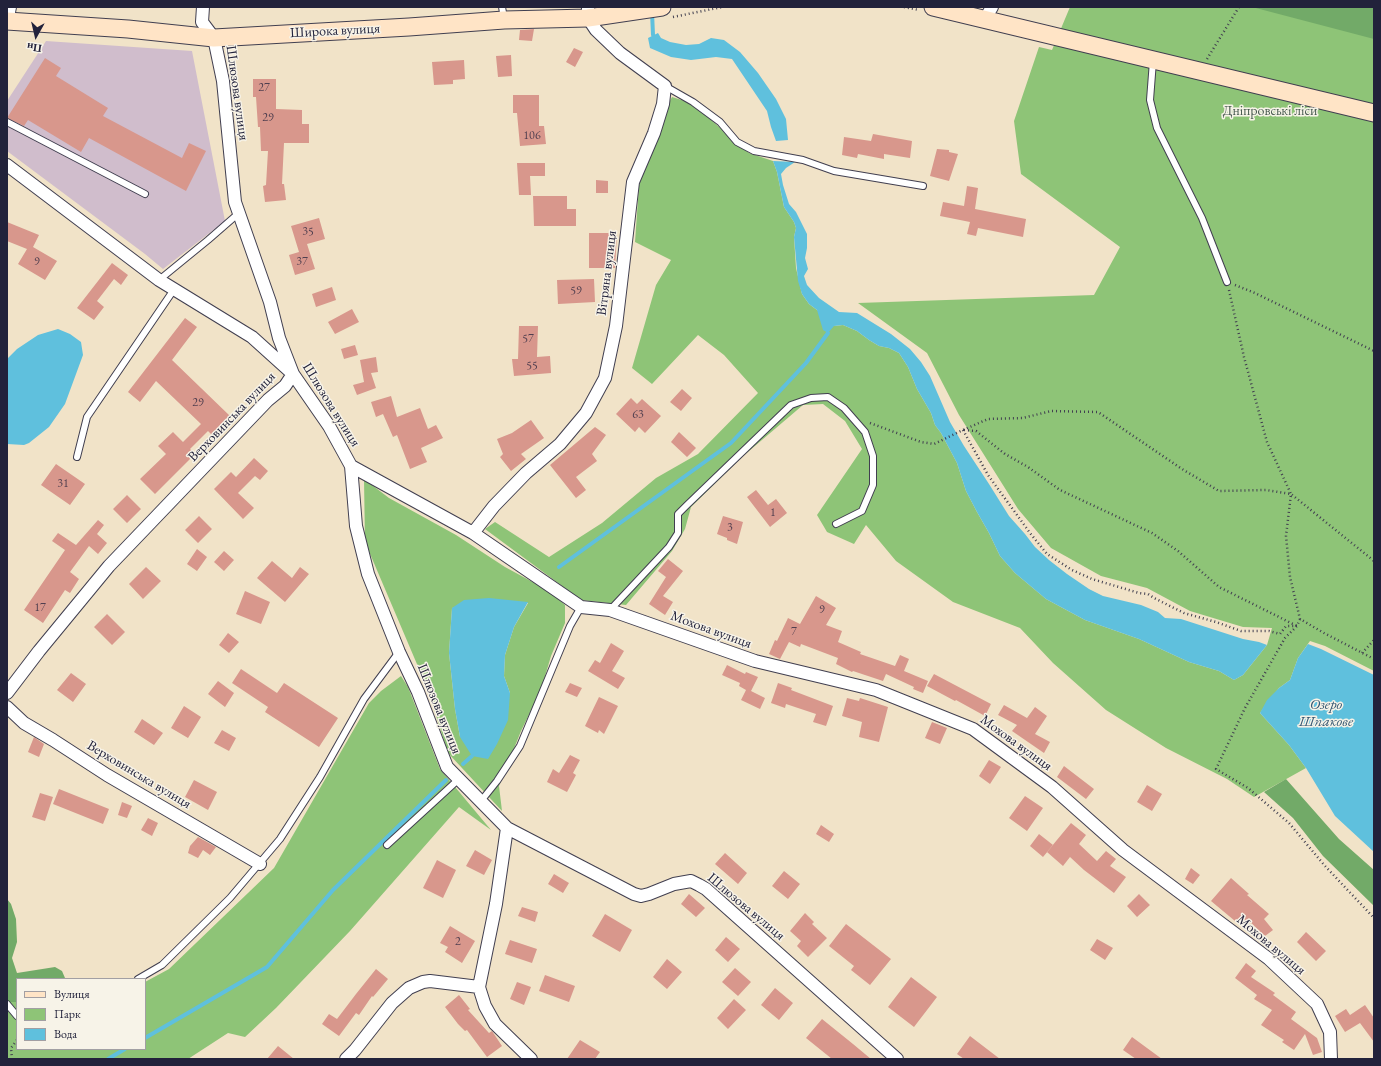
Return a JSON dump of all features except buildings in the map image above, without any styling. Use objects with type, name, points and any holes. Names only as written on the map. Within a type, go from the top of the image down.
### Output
[{"type":"main road","points":[[933,7],[989,13],[1153,61],[1374,114]]},
{"type":"main road","name":"Широка вулиця","points":[[7,22],[128,29],[214,38],[401,28],[503,13],[664,12]]},
{"type":"street","points":[[7,22],[10,7]]},
{"type":"street","name":"Шлюзова вулиця","points":[[203,7],[202,22],[214,38],[223,81],[235,202],[270,302],[279,338],[293,374],[329,426],[351,466],[356,526],[368,574],[399,652],[418,692],[447,767],[507,828],[634,894],[641,896],[674,884],[691,881],[706,889],[897,1059]]},
{"type":"street","points":[[588,13],[596,30],[620,53],[665,86]]},
{"type":"street","name":"Вітряна вулиця","points":[[473,533],[494,506],[526,473],[560,444],[586,413],[605,378],[616,326],[633,182],[654,133],[663,104],[665,86]]},
{"type":"street","name":"Верховинська вулиця","points":[[7,165],[159,280],[252,337],[293,374],[285,386],[268,400],[110,566],[39,651],[7,693]]},
{"type":"street","points":[[351,466],[473,533],[581,606]]},
{"type":"street","name":"Мохова вулиця","points":[[581,606],[610,610],[755,661],[876,690],[973,729],[1052,787],[1123,850],[1269,959],[1317,1004],[1330,1032],[1331,1059]]},
{"type":"street","name":"Верховинська вулиця","points":[[7,707],[24,723],[107,775],[260,864]]},
{"type":"street","points":[[507,828],[496,904],[480,987],[484,1006],[494,1024],[531,1059]]},
{"type":"street","points":[[346,1059],[355,1050],[392,1003],[409,988],[422,982],[430,981],[480,987]]},
{"type":"lane","points":[[1153,61],[1150,100],[1157,128],[1202,218],[1227,282]]},
{"type":"lane","points":[[665,86],[693,102],[720,122],[737,142],[754,151],[803,160],[834,171],[923,186]]},
{"type":"lane","points":[[7,122],[145,194]]},
{"type":"lane","points":[[159,280],[239,213]]},
{"type":"lane","points":[[77,457],[87,417],[174,288]]},
{"type":"lane","points":[[610,610],[668,547],[678,533],[678,514],[791,405],[810,398],[828,397],[844,408],[865,432],[873,456],[873,485],[862,511],[836,524]]},
{"type":"lane","points":[[480,801],[497,781],[520,746],[570,626],[581,606]]},
{"type":"lane","points":[[140,978],[162,965],[230,898],[280,839],[320,777],[364,699],[399,652]]},
{"type":"lane","points":[[387,845],[459,779]]},
{"type":"lane","points":[[7,1004],[16,1015]]},
{"type":"path","points":[[664,12],[722,7]]},
{"type":"path","points":[[1200,72],[1239,7]]},
{"type":"path","points":[[1227,282],[1255,293],[1374,351]]},
{"type":"path","points":[[1227,282],[1244,357],[1267,442],[1291,494],[1374,561]]},
{"type":"path","points":[[853,417],[921,442],[934,444],[988,419],[1023,418],[1051,411],[1098,412],[1219,491],[1266,490],[1291,494]]},
{"type":"path","points":[[963,430],[988,475],[1030,533],[1047,554],[1072,570],[1092,579],[1148,594],[1184,613],[1241,631],[1269,631],[1280,634],[1286,626],[1297,626]]},
{"type":"path","points":[[963,430],[976,431],[1005,454],[1028,467],[1060,490],[1152,533],[1183,555],[1219,587],[1297,626]]},
{"type":"path","points":[[1291,494],[1286,536],[1290,576],[1300,619],[1297,626],[1285,638],[1245,708],[1216,769],[1248,788],[1289,823],[1324,866],[1374,918]]},
{"type":"path","points":[[1300,619],[1374,659]]},
{"type":"path","points":[[1362,653],[1374,640]]},
{"type":"path","points":[[12,1059],[11,1048],[16,1041]]},
{"type":"shaded area","points":[[46,41],[192,51],[225,221],[163,269],[7,151],[7,101]]},
{"type":"green space","name":"Дніпровські ліси","points":[[1070,7],[1374,7],[1374,671],[1325,646],[1310,641],[1298,658],[1290,680],[1279,688],[1260,713],[1289,745],[1306,768],[1254,797],[1227,779],[1166,748],[1106,710],[1053,663],[1020,628],[953,602],[896,561],[866,525],[854,544],[827,532],[817,515],[862,449],[845,421],[823,404],[803,405],[742,457],[691,507],[685,529],[672,551],[626,605],[581,600],[485,529],[495,522],[549,557],[602,523],[656,478],[698,454],[758,393],[724,355],[698,335],[652,384],[632,368],[656,285],[671,260],[635,242],[639,185],[663,114],[672,97],[685,101],[702,112],[749,153],[773,161],[777,172],[784,207],[794,222],[796,228],[794,237],[796,268],[802,294],[809,304],[834,326],[843,325],[857,331],[879,346],[889,348],[899,353],[908,367],[917,389],[931,413],[935,425],[957,463],[966,491],[1000,556],[1015,573],[1046,599],[1085,620],[1139,639],[1189,662],[1219,671],[1234,680],[1243,675],[1267,645],[1272,628],[1243,627],[1190,611],[1147,588],[1101,576],[1051,548],[1018,509],[959,415],[927,353],[858,303],[1094,295],[1120,247],[1021,174],[1014,121],[1039,47],[1052,50]]},
{"type":"green space","points":[[1252,7],[1374,7],[1374,39]]},
{"type":"green space","points":[[364,479],[389,498],[456,535],[505,567],[551,592],[565,605],[565,623],[551,656],[541,690],[521,731],[499,786],[502,811],[448,753],[428,690],[365,542]],"holes":[[[510,601],[528,603],[514,627],[505,655],[504,676],[510,693],[460,737],[455,709],[449,653],[452,608]]]},
{"type":"green space","points":[[401,676],[408,687],[440,769],[491,830],[459,807],[350,931],[276,1008],[245,1037],[228,1033],[188,1059],[7,1059],[8,1001],[16,1002],[16,1050],[146,1050],[146,981],[169,969],[274,868],[369,703],[381,691]]},
{"type":"green space","points":[[1286,779],[1339,839],[1374,870],[1374,906],[1323,856],[1293,818],[1264,792]]},
{"type":"green space","points":[[7,899],[11,904],[16,919],[17,942],[12,958],[17,973],[55,967],[62,971],[65,978],[16,978],[16,1002],[7,1002]]},
{"type":"water","points":[[658,33],[661,38],[670,42],[686,45],[699,44],[711,38],[724,40],[740,52],[758,73],[776,99],[786,119],[788,140],[776,141],[767,111],[732,59],[716,57],[691,60],[671,57],[650,48],[648,38]]},
{"type":"water","points":[[773,161],[795,162],[786,168],[781,174],[789,204],[796,212],[807,234],[805,258],[808,269],[804,276],[807,285],[819,298],[839,312],[857,313],[891,334],[910,349],[930,376],[950,422],[964,446],[1009,516],[1035,547],[1067,574],[1089,589],[1103,596],[1141,605],[1158,612],[1165,618],[1181,619],[1243,639],[1267,645],[1243,675],[1234,680],[1219,671],[1189,662],[1139,639],[1085,620],[1046,599],[1015,573],[1000,556],[966,491],[957,463],[935,425],[931,413],[917,389],[908,367],[899,353],[889,348],[879,346],[857,331],[843,325],[834,326],[828,333],[823,330],[817,310],[809,304],[802,294],[798,281],[794,237],[796,228],[794,222],[784,207],[777,172]]},
{"type":"water","points":[[58,329],[70,334],[81,342],[83,355],[65,404],[49,427],[29,443],[24,445],[7,444],[7,359],[17,349],[38,335]]},
{"type":"water","points":[[489,598],[528,602],[514,627],[505,655],[504,676],[510,693],[508,720],[488,759],[472,756],[460,737],[455,709],[449,653],[452,608],[464,600]]},
{"type":"water","name":"Озеро Шпакове","points":[[1308,644],[1374,675],[1374,852],[1335,816],[1306,768],[1289,745],[1260,713],[1267,700],[1290,680],[1298,658]]},
{"type":"waterway","points":[[652,12],[653,35]]},
{"type":"waterway","points":[[559,567],[731,443],[806,363],[828,333]]},
{"type":"waterway","points":[[463,764],[472,756]]},
{"type":"waterway","points":[[146,1037],[267,967],[333,890],[446,780]]},
{"type":"waterway","points":[[108,1059],[123,1050]]}]
